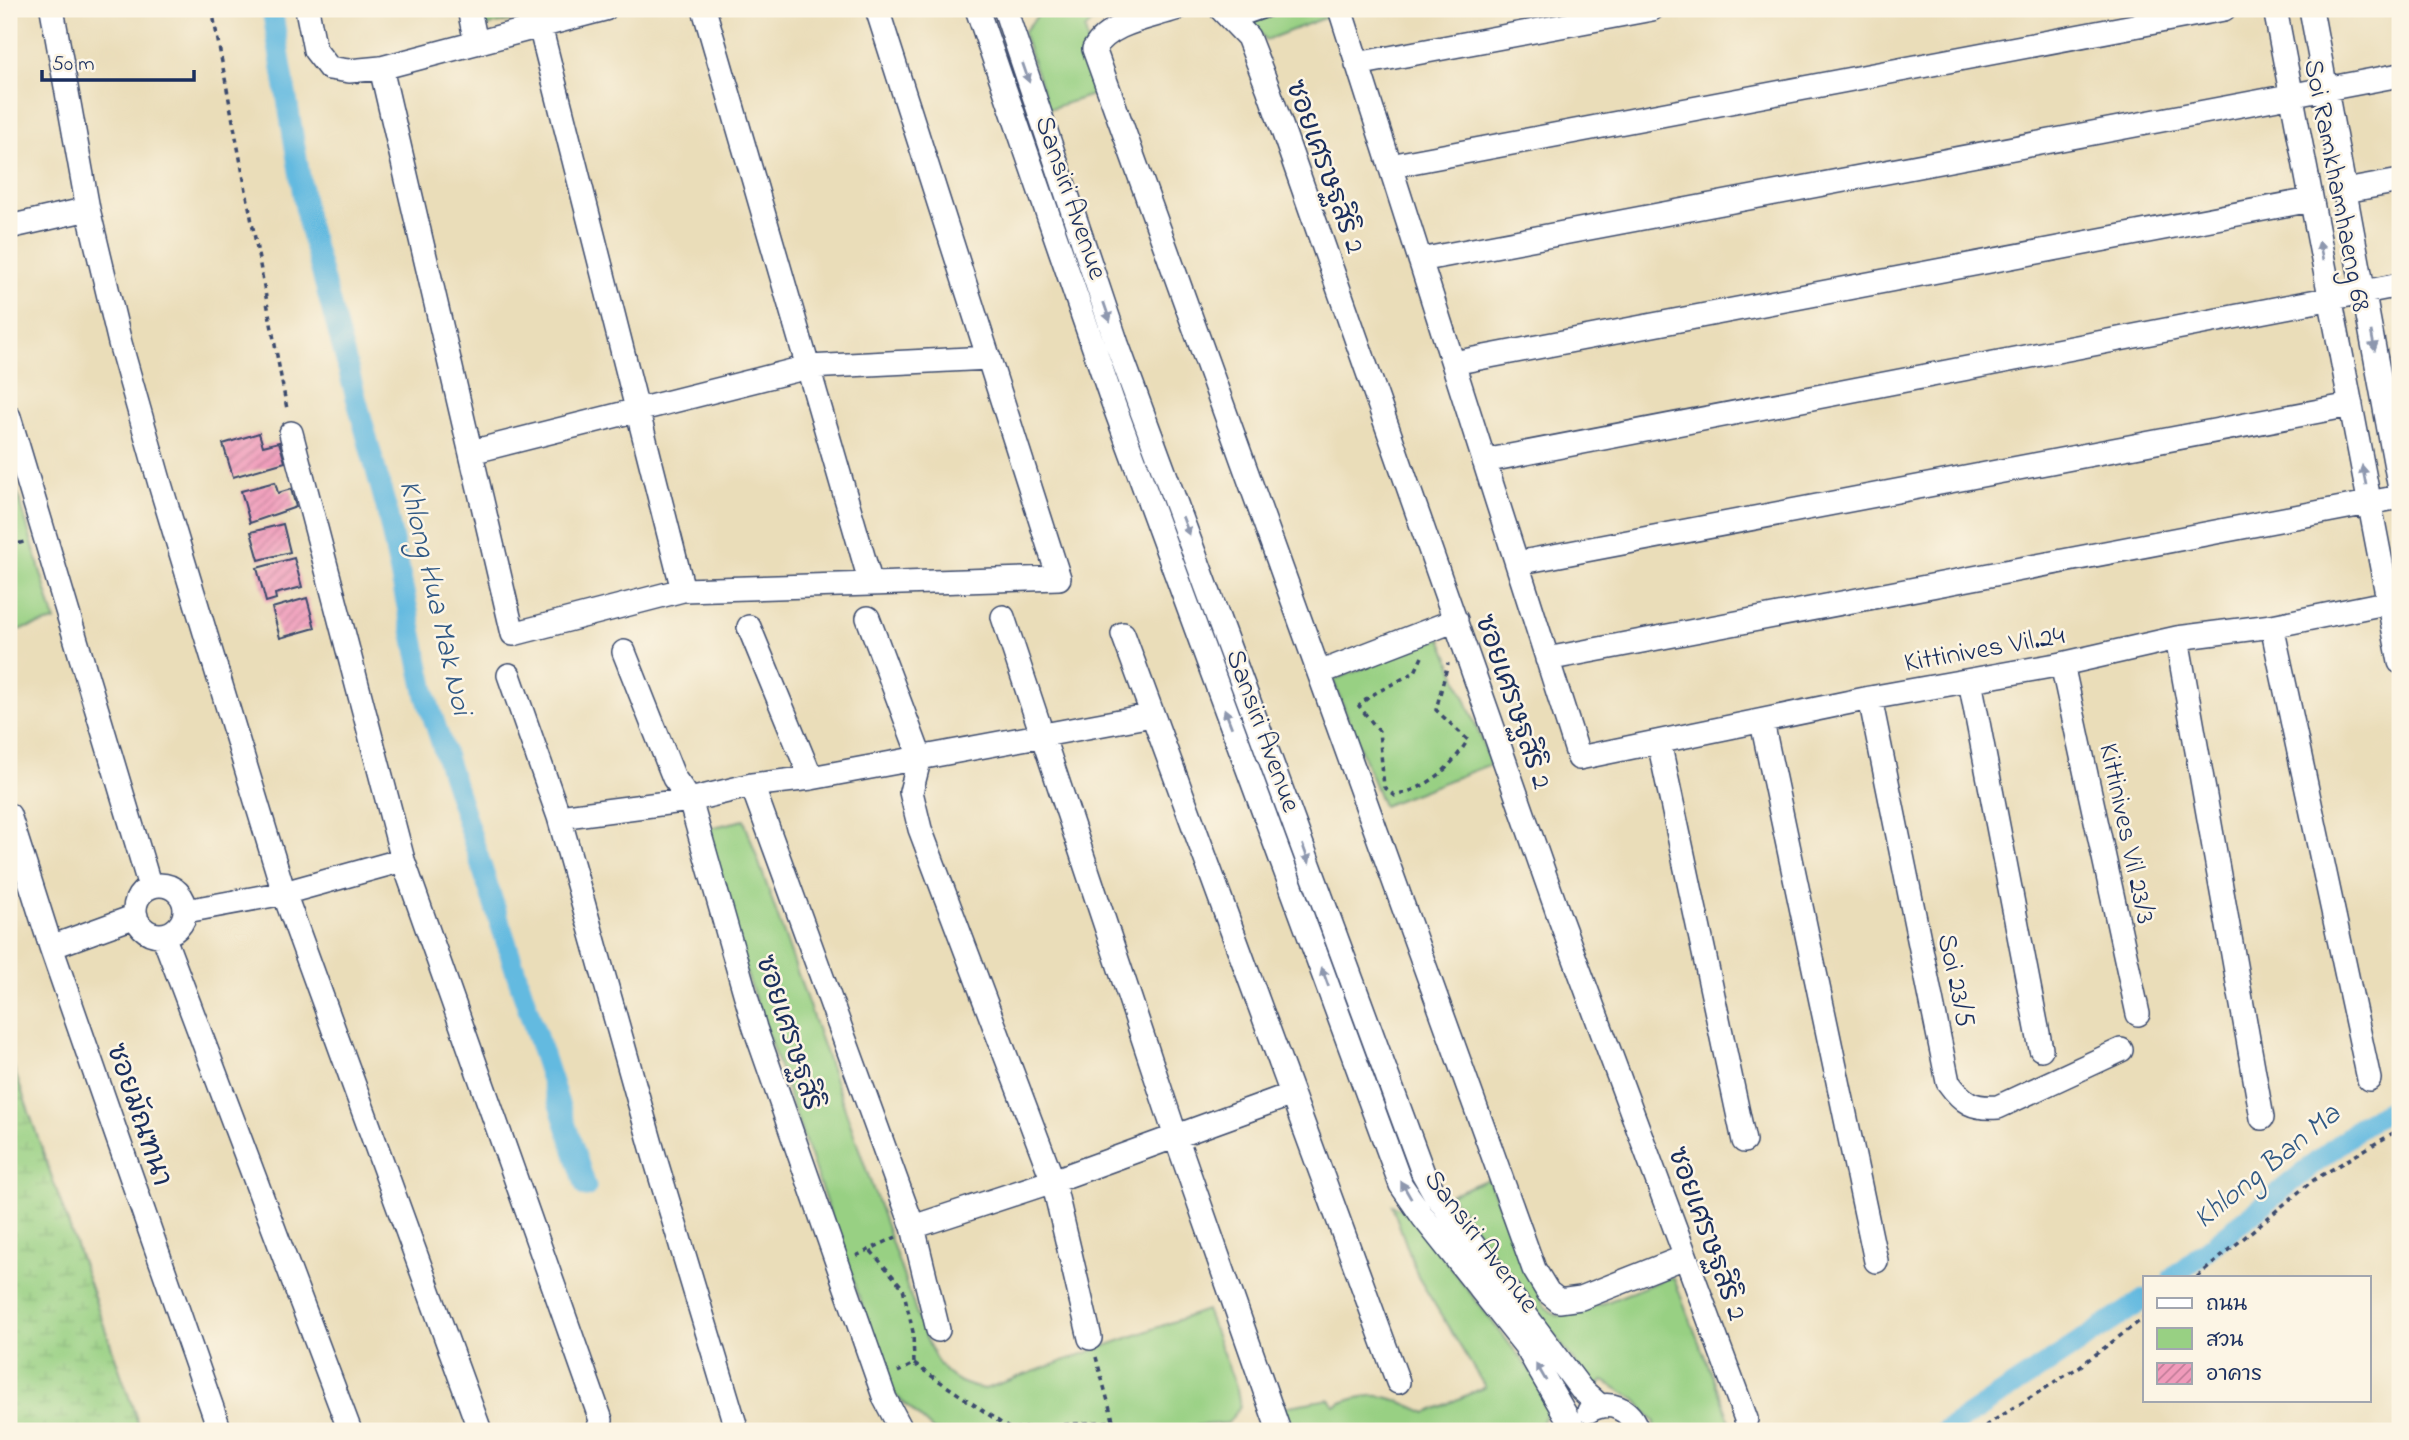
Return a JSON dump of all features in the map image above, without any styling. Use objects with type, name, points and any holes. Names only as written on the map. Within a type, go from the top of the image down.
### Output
[{"type":"street","points":[[52,9],[89,209],[120,343],[156,471],[284,893],[480,1431]]},
{"type":"street","points":[[307,9],[315,50],[329,68],[349,71],[381,68],[605,9]]},
{"type":"street","points":[[470,9],[477,43]]},
{"type":"street","points":[[704,9],[871,584]]},
{"type":"street","points":[[381,68],[513,634],[683,590],[1059,578],[877,9]]},
{"type":"street","points":[[978,12],[1004,9]]},
{"type":"street","name":"Sansiri Avenue","points":[[1004,9],[1138,398],[1423,1173],[1576,1431]]},
{"type":"street","points":[[1175,9],[1116,29],[1101,37],[1094,49],[1534,1269],[1548,1292],[1559,1301],[1581,1298],[1685,1257]]},
{"type":"street","points":[[1340,9],[1547,659],[2400,497]]},
{"type":"street","points":[[1357,64],[1652,9]]},
{"type":"street","points":[[1390,166],[2224,9]]},
{"type":"street","name":"Soi Ramkhamhaeng 68","points":[[2274,9],[2370,504],[2395,601],[2400,662]]},
{"type":"street","name":"Soi Ramkhamhaeng 68","points":[[2311,9],[2364,292],[2391,392],[2400,489]]},
{"type":"street","name":"Sansiri Avenue","points":[[978,12],[1114,405],[1401,1185],[1423,1217],[1482,1273],[1581,1389],[1600,1406]]},
{"type":"street","name":"ซอยเศรษฐสิริ 2","points":[[1228,16],[1248,37],[1268,88],[1455,620],[1746,1419]]},
{"type":"street","points":[[540,26],[683,590]]},
{"type":"street","points":[[1420,260],[2400,75]]},
{"type":"street","points":[[2345,191],[2400,181]]},
{"type":"street","points":[[1453,363],[2311,200]]},
{"type":"street","points":[[9,227],[89,209]]},
{"type":"street","points":[[1051,228],[1076,220]]},
{"type":"street","points":[[1484,461],[2400,285]]},
{"type":"street","points":[[471,452],[808,367],[989,358]]},
{"type":"street","points":[[1114,405],[1138,398]]},
{"type":"street","points":[[1517,563],[2351,405]]},
{"type":"street","points":[[9,417],[150,887]]},
{"type":"street","points":[[291,433],[403,860],[601,1420],[598,1431]]},
{"type":"street","name":"Kittinives Vil.24","points":[[1547,659],[1579,758],[1870,698],[2062,664],[2177,638],[2272,625],[2395,601]]},
{"type":"street","points":[[1003,617],[1175,1134],[1279,1431]]},
{"type":"street","points":[[868,618],[920,757],[911,792],[920,829],[1053,1181],[1090,1338]]},
{"type":"street","points":[[1320,673],[1455,620]]},
{"type":"street","points":[[2272,625],[2368,1079]]},
{"type":"street","points":[[750,627],[811,778]]},
{"type":"street","points":[[1122,634],[1398,1382]]},
{"type":"street","points":[[2177,638],[2262,1118]]},
{"type":"street","name":"ซอยเศรษฐสิริ","points":[[624,652],[674,778],[690,800],[755,1028],[877,1376],[902,1431]]},
{"type":"street","name":"Kittinives Vil 23/3","points":[[2062,664],[2138,1014]]},
{"type":"street","points":[[509,674],[559,817],[653,1155],[737,1431]]},
{"type":"street","points":[[1970,681],[2041,1049]]},
{"type":"street","name":"Soi 23/5","points":[[1870,698],[1948,1082],[1961,1099],[1977,1109],[1998,1107],[2121,1050]]},
{"type":"street","points":[[559,817],[690,800],[752,785],[811,778],[1152,715]]},
{"type":"street","points":[[1762,722],[1876,1261]]},
{"type":"street","points":[[1659,742],[1744,1141]]},
{"type":"street","points":[[1247,767],[1270,759]]},
{"type":"street","points":[[752,785],[913,1227],[938,1330]]},
{"type":"street","name":"ซอยมัณฑนา","points":[[9,815],[51,947],[220,1431]]},
{"type":"street","points":[[186,911],[284,893],[403,860]]},
{"type":"street","points":[[166,886],[174,889],[181,895],[186,911],[180,926],[163,935],[144,930],[136,916],[138,899],[150,887],[166,886]]},
{"type":"street","points":[[51,947],[136,916]]},
{"type":"street","points":[[163,935],[350,1431]]},
{"type":"street","points":[[913,1227],[1053,1181],[1175,1134],[1292,1094]]},
{"type":"street","points":[[1377,1116],[1399,1109]]},
{"type":"street","points":[[1576,1431],[1583,1416],[1600,1406],[1610,1405],[1627,1413],[1637,1431]]},
{"type":"lane","points":[[1228,16],[1274,9]]},
{"type":"path","points":[[212,9],[286,409]]},
{"type":"path","points":[[9,566],[9,574]]},
{"type":"path","points":[[1429,631],[1429,653],[1420,659],[1415,672],[1370,696],[1359,706],[1379,731],[1384,787],[1395,796],[1422,788],[1440,776],[1468,740],[1436,710],[1447,664],[1466,650]]},
{"type":"path","points":[[2198,1276],[2312,1181],[2400,1129]]},
{"type":"path","points":[[837,1263],[871,1251],[913,1227]]},
{"type":"path","points":[[871,1251],[903,1288],[914,1332],[914,1364]]},
{"type":"path","points":[[1977,1431],[2079,1367],[2143,1319]]},
{"type":"path","points":[[1090,1338],[1116,1431]]},
{"type":"path","points":[[914,1364],[1010,1429],[1114,1420]]},
{"type":"path","points":[[877,1376],[904,1371],[914,1364]]},
{"type":"green space","points":[[478,9],[565,9],[481,27]]},
{"type":"green space","points":[[1043,9],[1131,9],[1092,22],[1085,29],[1098,93],[1049,109],[1023,33]]},
{"type":"green space","points":[[1240,9],[1324,9],[1327,17],[1266,40]]},
{"type":"green space","points":[[9,464],[55,621],[9,632]]},
{"type":"green space","points":[[1441,638],[1491,764],[1383,806],[1333,680]]},
{"type":"green space","points":[[744,820],[922,1329],[944,1370],[960,1382],[985,1389],[1206,1310],[1237,1389],[1240,1406],[1228,1423],[1135,1431],[934,1431],[892,1392],[697,831]]},
{"type":"green space","points":[[9,1055],[141,1431],[9,1431]]},
{"type":"green space","points":[[1488,1179],[1544,1306],[1557,1316],[1602,1304],[1667,1278],[1674,1279],[1734,1431],[1654,1431],[1655,1422],[1636,1400],[1604,1381],[1593,1387],[1450,1195]]},
{"type":"green space","points":[[1392,1205],[1407,1211],[1542,1386],[1549,1409],[1542,1423],[1510,1431],[1348,1431],[1288,1420],[1283,1407],[1329,1399],[1334,1406],[1348,1400],[1371,1396],[1402,1402],[1427,1413],[1485,1387],[1418,1277]]},
{"type":"building","points":[[259,433],[263,446],[279,442],[285,462],[233,477],[223,444]]},
{"type":"building","points":[[275,482],[278,493],[291,489],[296,507],[250,523],[241,491]]},
{"type":"building","points":[[283,524],[290,552],[259,560],[251,532]]},
{"type":"building","points":[[294,558],[302,587],[275,594],[276,599],[266,602],[257,568]]},
{"type":"building","points":[[307,598],[315,628],[280,638],[272,608]]},
{"type":"waterway","name":"Khlong Hua Mak Noi","points":[[272,9],[307,219],[386,507],[426,696],[586,1187]]},
{"type":"waterway","name":"Khlong Ban Ma","points":[[2174,1276],[2364,1124],[2400,1105]]},
{"type":"waterway","name":"Khlong Ban Ma","points":[[1945,1431],[2143,1300]]}]
